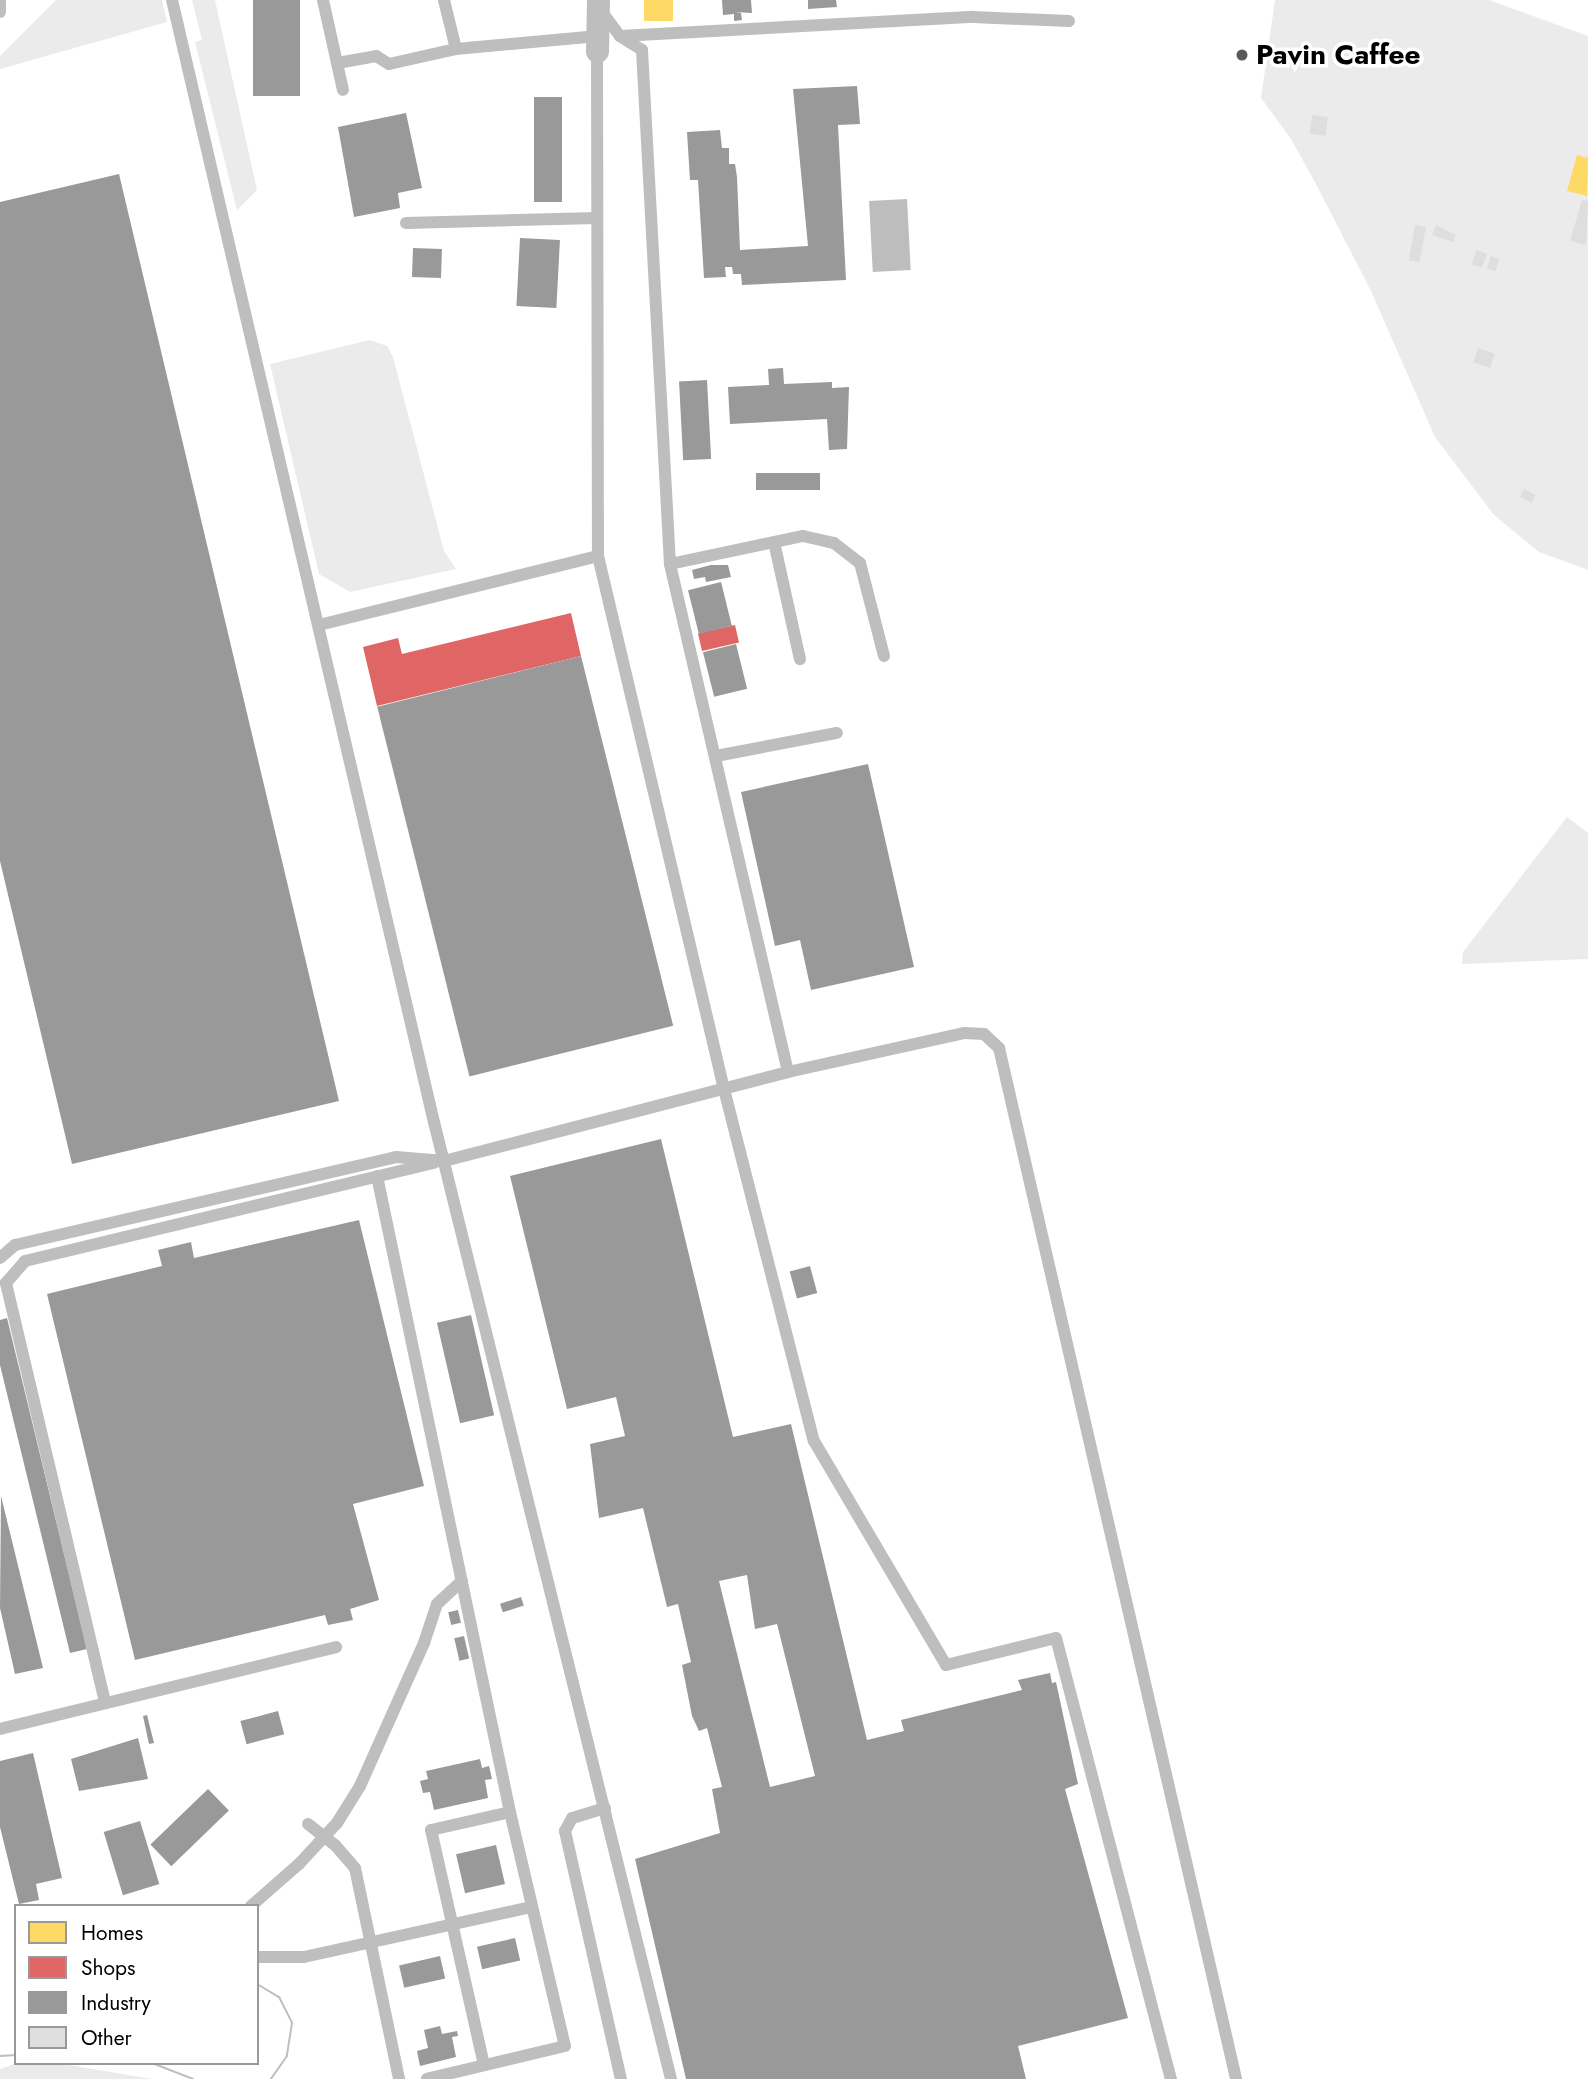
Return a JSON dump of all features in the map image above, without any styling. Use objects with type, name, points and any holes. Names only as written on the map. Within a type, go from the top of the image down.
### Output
[{"type":"street","points":[[598,3],[605,41]]},
{"type":"lane","points":[[0,0],[0,12]]},
{"type":"lane","points":[[172,0],[444,1160],[671,2079]]},
{"type":"lane","points":[[323,0],[343,90]]},
{"type":"lane","points":[[444,0],[456,50]]},
{"type":"lane","points":[[337,63],[376,56],[389,64],[456,50],[974,17],[1069,21]]},
{"type":"lane","points":[[605,41],[597,218],[598,556],[724,1089],[814,1441],[946,1665],[1056,1638],[1171,2079]]},
{"type":"lane","points":[[605,41],[642,50],[670,564],[788,1073]]},
{"type":"lane","points":[[406,223],[597,218]]},
{"type":"lane","points":[[670,564],[803,536],[824,541],[860,563],[884,656]]},
{"type":"lane","points":[[774,542],[800,659]]},
{"type":"lane","points":[[319,625],[598,556]]},
{"type":"lane","points":[[716,756],[837,733]]},
{"type":"lane","points":[[105,1702],[6,1283],[25,1261],[377,1177],[788,1073],[964,1032],[984,1034],[999,1048],[1236,2079]]},
{"type":"lane","points":[[0,1257],[15,1245],[396,1157],[444,1160]]},
{"type":"lane","points":[[377,1177],[510,1812],[565,2046],[427,2079]]},
{"type":"lane","points":[[253,1904],[299,1864],[337,1823],[359,1786],[424,1643],[437,1604],[461,1581]]},
{"type":"lane","points":[[0,1729],[336,1647]]},
{"type":"lane","points":[[605,1808],[572,1818],[565,1831],[621,2079]]},
{"type":"lane","points":[[484,2065],[431,1830],[510,1812]]},
{"type":"lane","points":[[308,1824],[334,1844],[355,1868],[399,2079]]},
{"type":"lane","points":[[259,1957],[304,1957],[531,1907]]},
{"type":"shaded area","points":[[56,0],[162,0],[167,22],[0,69],[0,56]]},
{"type":"shaded area","points":[[192,0],[215,0],[257,190],[237,210],[195,42],[202,40]]},
{"type":"shaded area","points":[[1275,0],[1489,0],[1588,36],[1588,570],[1539,552],[1494,515],[1435,437],[1371,291],[1291,139],[1261,98]]},
{"type":"shaded area","points":[[907,199],[911,270],[873,272],[869,201]]},
{"type":"shaded area","points":[[370,340],[387,346],[393,357],[444,551],[456,569],[350,592],[319,574],[270,364]]},
{"type":"shaded area","points":[[1567,817],[1588,833],[1588,959],[1462,964],[1463,952]]},
{"type":"shaded area","points":[[14,2064],[69,2065],[152,2079],[0,2079],[0,2069]]},
{"type":"building: Homes","points":[[644,0],[673,0],[673,21],[644,21]]},
{"type":"building: Homes","points":[[1577,155],[1588,158],[1587,196],[1567,191]]},
{"type":"building: Shops","points":[[571,613],[581,656],[377,706],[363,647],[398,638],[402,654]]},
{"type":"building: Shops","points":[[735,625],[739,643],[702,651],[698,634]]},
{"type":"building: Industry","points":[[253,0],[300,0],[300,96],[253,96]]},
{"type":"building: Industry","points":[[722,0],[751,0],[752,13],[735,12],[741,13],[742,20],[734,21],[734,14],[723,15]]},
{"type":"building: Industry","points":[[808,0],[836,0],[837,7],[808,9]]},
{"type":"building: Industry","points":[[857,86],[860,124],[838,125],[846,280],[742,285],[741,274],[733,274],[732,267],[725,267],[726,277],[704,278],[698,180],[690,180],[687,132],[720,130],[722,148],[729,148],[729,164],[735,164],[737,177],[740,250],[808,246],[793,89]]},
{"type":"building: Industry","points":[[534,97],[562,97],[562,202],[534,202]]},
{"type":"building: Industry","points":[[406,113],[422,188],[398,193],[400,208],[354,217],[338,127]]},
{"type":"building: Industry","points":[[119,174],[339,1101],[72,1164],[0,861],[0,202]]},
{"type":"building: Industry","points":[[520,238],[560,240],[556,308],[516,306]]},
{"type":"building: Industry","points":[[413,248],[442,249],[441,278],[412,277]]},
{"type":"building: Industry","points":[[783,368],[784,384],[832,382],[832,388],[849,387],[847,449],[829,450],[827,419],[730,424],[728,387],[769,385],[768,369]]},
{"type":"building: Industry","points":[[707,380],[711,459],[683,460],[679,381]]},
{"type":"building: Industry","points":[[756,473],[820,473],[820,490],[756,490]]},
{"type":"building: Industry","points":[[711,565],[728,565],[731,577],[706,582],[705,577],[694,579],[692,570]]},
{"type":"building: Industry","points":[[721,582],[732,626],[699,634],[688,590]]},
{"type":"building: Industry","points":[[736,644],[747,689],[714,697],[703,652]]},
{"type":"building: Industry","points":[[581,656],[673,1026],[469,1076],[377,707]]},
{"type":"building: Industry","points":[[868,764],[914,967],[811,990],[800,940],[775,946],[741,792]]},
{"type":"building: Industry","points":[[661,1139],[733,1437],[791,1424],[867,1740],[904,1731],[901,1720],[1022,1690],[1018,1680],[1050,1673],[1052,1683],[1056,1682],[1078,1784],[1065,1789],[1128,2018],[1018,2046],[1026,2079],[686,2079],[635,1859],[720,1833],[712,1789],[722,1787],[707,1728],[699,1731],[692,1716],[682,1665],[691,1662],[678,1604],[667,1607],[643,1508],[599,1518],[590,1444],[625,1436],[616,1397],[567,1409],[510,1176]],"holes":[[[747,1575],[755,1629],[777,1624],[815,1776],[770,1787],[719,1581]]]},
{"type":"building: Industry","points":[[359,1220],[424,1486],[353,1504],[379,1600],[350,1609],[353,1620],[328,1625],[325,1615],[135,1660],[47,1294],[162,1266],[158,1250],[191,1242],[194,1258]]},
{"type":"building: Industry","points":[[810,1266],[817,1293],[797,1298],[790,1271]]},
{"type":"building: Industry","points":[[471,1315],[494,1415],[460,1423],[437,1323]]},
{"type":"building: Industry","points":[[7,1318],[87,1649],[70,1653],[0,1365],[0,1320]]},
{"type":"building: Industry","points":[[1,1496],[43,1668],[15,1674],[0,1608]]},
{"type":"building: Industry","points":[[521,1597],[524,1606],[503,1612],[500,1604]]},
{"type":"building: Industry","points":[[458,1610],[461,1623],[451,1625],[448,1612]]},
{"type":"building: Industry","points":[[464,1636],[469,1658],[459,1661],[454,1638]]},
{"type":"building: Industry","points":[[278,1711],[284,1734],[247,1744],[240,1721]]},
{"type":"building: Industry","points":[[147,1715],[154,1743],[149,1744],[143,1716]]},
{"type":"building: Industry","points":[[138,1738],[148,1779],[79,1791],[71,1759]]},
{"type":"building: Industry","points":[[33,1753],[62,1878],[36,1884],[39,1900],[19,1904],[0,1827],[0,1761]]},
{"type":"building: Industry","points":[[480,1759],[482,1768],[489,1766],[492,1779],[485,1780],[488,1798],[434,1810],[430,1792],[423,1793],[420,1781],[428,1779],[426,1771]]},
{"type":"building: Industry","points":[[208,1789],[229,1811],[171,1866],[150,1845]]},
{"type":"building: Industry","points":[[140,1821],[159,1884],[123,1895],[104,1832]]},
{"type":"building: Industry","points":[[496,1845],[505,1884],[465,1893],[456,1854]]},
{"type":"building: Industry","points":[[515,1938],[520,1960],[482,1969],[477,1947]]},
{"type":"building: Industry","points":[[440,1956],[445,1978],[404,1988],[399,1965]]},
{"type":"building: Industry","points":[[440,2026],[442,2034],[457,2031],[458,2036],[452,2037],[456,2057],[420,2066],[417,2051],[428,2048],[424,2030]]},
{"type":"building: Other","points":[[1312,115],[1328,117],[1326,136],[1310,134]]},
{"type":"building: Other","points":[[1582,200],[1588,201],[1586,245],[1570,241]]},
{"type":"building: Other","points":[[1415,225],[1426,227],[1420,262],[1409,260]]},
{"type":"building: Other","points":[[1436,225],[1456,235],[1453,242],[1432,235]]},
{"type":"building: Other","points":[[1477,250],[1487,254],[1482,268],[1471,264]]},
{"type":"building: Other","points":[[1491,256],[1500,259],[1496,271],[1487,268]]},
{"type":"building: Other","points":[[1478,348],[1495,354],[1490,368],[1473,362]]},
{"type":"building: Other","points":[[1524,489],[1536,495],[1531,503],[1520,497]]},
{"type":"tram line","points":[[259,1985],[279,1997],[292,2023],[287,2056],[271,2079]]},
{"type":"tram line","points":[[0,2056],[14,2055]]},
{"type":"tram line","points":[[157,2065],[193,2079]]},
{"type":"place","name":"Pavin Caffee","points":[[1242,55]]}]
